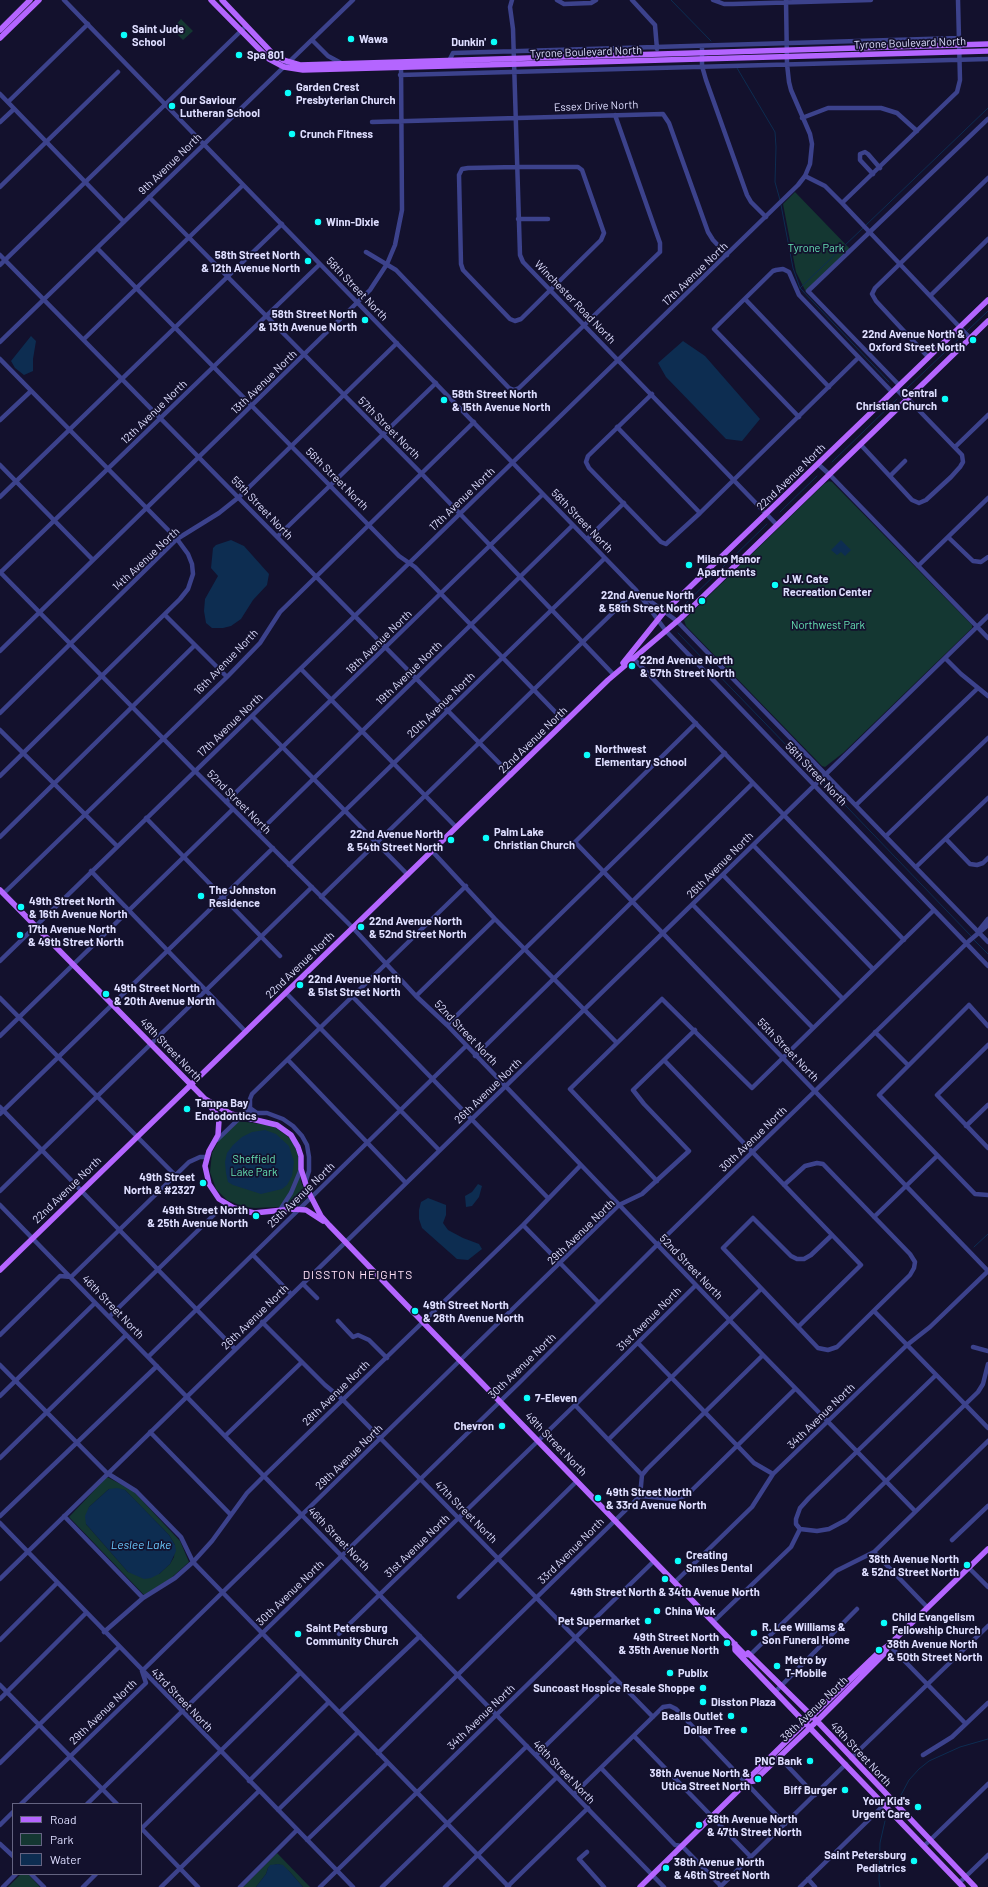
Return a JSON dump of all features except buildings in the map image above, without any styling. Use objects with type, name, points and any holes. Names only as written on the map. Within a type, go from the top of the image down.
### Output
[{"type":"main road","points":[[0,30],[30,0]]},
{"type":"main road","points":[[0,38],[39,0]]},
{"type":"main road","name":"Tyrone Boulevard North","points":[[211,0],[269,59],[284,67],[303,70],[514,61],[657,51],[787,53],[959,52],[987,50]]},
{"type":"main road","name":"Tyrone Boulevard North","points":[[222,0],[273,54],[289,62],[300,65],[401,65],[449,61],[702,59],[787,53],[988,44]]},
{"type":"main road","name":"22nd Avenue North","points":[[614,675],[664,612],[988,300]]},
{"type":"main road","name":"22nd Avenue North","points":[[0,1270],[565,722],[614,675],[677,621],[988,321]]},
{"type":"main road","name":"49th Street North","points":[[2,892],[205,1099],[219,1120],[218,1134],[207,1157],[206,1175],[213,1192],[225,1204],[234,1208],[254,1213],[280,1210],[306,1210],[328,1225],[734,1644],[740,1646],[750,1655],[817,1721],[975,1887]]},
{"type":"main road","points":[[205,1099],[231,1114],[277,1126],[291,1135],[300,1152],[301,1169]]},
{"type":"main road","name":"49th Street North","points":[[301,1169],[311,1198],[328,1225]]},
{"type":"main road","name":"38th Avenue North","points":[[640,1887],[812,1716],[880,1651],[889,1645],[988,1549]]},
{"type":"main road","name":"49th Street North","points":[[734,1644],[735,1650],[750,1666],[806,1722],[961,1885]]},
{"type":"main road","name":"38th Avenue North","points":[[747,1782],[754,1781],[817,1721],[884,1654],[889,1645]]},
{"type":"main road","points":[[750,1655],[750,1666]]},
{"type":"street","name":"58th Street North","points":[[64,0],[636,590],[666,630],[934,910],[968,942],[988,966]]},
{"type":"street","name":"9th Avenue North","points":[[0,342],[353,0]]},
{"type":"street","points":[[557,0],[564,4],[591,3],[596,0]]},
{"type":"street","points":[[632,0],[655,25],[657,51]]},
{"type":"street","points":[[713,0],[724,4],[787,1],[871,0]]},
{"type":"street","points":[[842,203],[880,168],[956,92],[960,80],[958,0]]},
{"type":"street","name":"Winchester Road North","points":[[511,1],[516,118],[518,220],[520,255],[523,262],[777,525]]},
{"type":"street","name":"17th Avenue North","points":[[0,960],[727,255],[783,200],[805,176],[810,164],[812,144],[810,134],[790,90],[787,64],[787,1]]},
{"type":"street","points":[[8,102],[88,24]]},
{"type":"street","points":[[0,265],[246,26]]},
{"type":"street","points":[[449,61],[453,53],[657,51],[702,46],[959,38]]},
{"type":"street","points":[[312,40],[328,56],[344,64]]},
{"type":"street","points":[[702,46],[702,66],[747,195],[751,202],[766,217]]},
{"type":"street","name":"Tyrone Boulevard North","points":[[400,75],[702,66],[959,61],[988,59]]},
{"type":"street","name":"13th Avenue North","points":[[0,651],[370,290],[387,264],[396,245],[402,210],[401,65]]},
{"type":"street","points":[[0,187],[118,72]]},
{"type":"street","points":[[1,97],[8,102],[124,222]]},
{"type":"street","points":[[802,118],[828,108],[882,108],[897,113],[917,131]]},
{"type":"street","points":[[0,122],[14,109]]},
{"type":"street","name":"Essex Drive North","points":[[372,122],[663,114],[667,118],[708,232],[713,240],[727,255]]},
{"type":"street","points":[[366,252],[396,270],[509,388],[514,390],[519,388],[660,252],[661,248],[615,115]]},
{"type":"street","points":[[896,389],[808,291],[988,119]]},
{"type":"street","points":[[873,174],[860,160],[860,154],[864,152],[868,154],[880,168]]},
{"type":"street","points":[[578,166],[582,170],[604,232],[601,240],[521,319],[515,321],[510,319],[463,270],[461,264],[459,175],[462,170],[468,168],[517,167],[578,166]]},
{"type":"street","points":[[805,176],[825,186],[931,295],[970,338]]},
{"type":"street","points":[[928,357],[872,296],[872,294],[875,288],[988,178]]},
{"type":"street","points":[[84,339],[243,185]]},
{"type":"street","name":"57th Street North","points":[[149,197],[421,473],[614,675]]},
{"type":"street","points":[[518,220],[548,219]]},
{"type":"street","points":[[0,497],[282,224]]},
{"type":"street","points":[[931,295],[988,239]]},
{"type":"street","name":"56th Street North","points":[[97,248],[399,556],[409,563],[441,594],[565,722]]},
{"type":"street","name":"55th Street North","points":[[0,255],[278,536],[511,775]]},
{"type":"street","name":"12th Avenue North","points":[[0,572],[320,264]]},
{"type":"street","points":[[799,417],[714,329],[773,272],[783,270],[791,275],[794,289],[799,296],[858,358],[908,399],[962,455],[963,462],[960,467],[926,500],[919,502],[912,500],[861,445]]},
{"type":"street","points":[[744,299],[829,387]]},
{"type":"street","name":"14th Avenue North","points":[[0,713],[177,539],[219,513],[239,497],[397,342]]},
{"type":"street","points":[[652,394],[588,456],[586,462],[661,542],[666,544],[700,513],[858,358]]},
{"type":"street","points":[[0,359],[177,539],[188,554],[192,564],[193,574],[188,589],[165,614],[0,776]]},
{"type":"street","points":[[278,536],[436,382]]},
{"type":"street","points":[[0,420],[30,391]]},
{"type":"street","points":[[955,447],[987,419]]},
{"type":"street","name":"16th Avenue North","points":[[2,892],[85,815],[227,677],[260,644],[280,612],[368,524],[474,422]]},
{"type":"street","points":[[617,427],[700,513]]},
{"type":"street","points":[[890,476],[905,462]]},
{"type":"street","points":[[818,464],[988,638]]},
{"type":"street","points":[[0,465],[93,560]]},
{"type":"street","name":"18th Avenue North","points":[[226,802],[544,494]]},
{"type":"street","points":[[918,566],[988,498]]},
{"type":"street","points":[[587,539],[624,503]]},
{"type":"street","name":"19th Avenue North","points":[[258,833],[573,525]]},
{"type":"street","points":[[948,537],[973,561],[981,562],[988,557]]},
{"type":"street","name":"20th Avenue North","points":[[289,865],[605,558]]},
{"type":"street","name":"52nd Street North","points":[[0,572],[195,771],[353,928],[416,996],[447,1025],[762,1355],[915,1511]]},
{"type":"street","name":"58th Street North","points":[[636,590],[677,621],[825,775],[886,836],[977,933],[988,942]]},
{"type":"street","points":[[321,897],[636,590]]},
{"type":"street","points":[[165,614],[227,677]]},
{"type":"street","name":"26th Avenue North","points":[[0,1579],[262,1322],[506,1087],[662,932],[693,905],[784,814],[988,616]]},
{"type":"street","points":[[0,837],[195,645]]},
{"type":"street","points":[[633,658],[904,940]]},
{"type":"street","points":[[945,658],[988,696]]},
{"type":"street","points":[[300,669],[456,827]]},
{"type":"street","points":[[856,805],[978,688]]},
{"type":"street","points":[[252,716],[408,875]]},
{"type":"street","name":"55th Street North","points":[[696,723],[575,842],[988,1271]]},
{"type":"street","points":[[0,730],[116,846]]},
{"type":"street","points":[[886,836],[988,738]]},
{"type":"street","points":[[447,1025],[725,753]]},
{"type":"street","points":[[475,1056],[753,783]]},
{"type":"street","points":[[916,868],[988,798]]},
{"type":"street","points":[[0,1036],[233,809]]},
{"type":"street","points":[[146,818],[280,956]]},
{"type":"street","points":[[946,839],[970,864],[977,865],[983,863],[988,858]]},
{"type":"street","points":[[753,845],[873,969]]},
{"type":"street","points":[[235,1349],[42,1150],[1,1111],[273,848]]},
{"type":"street","points":[[432,851],[495,919],[617,1043]]},
{"type":"street","points":[[91,871],[246,1032]]},
{"type":"street","points":[[723,875],[843,999]]},
{"type":"street","points":[[250,1120],[250,1096],[466,886]]},
{"type":"street","points":[[0,1191],[312,887]]},
{"type":"street","points":[[693,905],[813,1028]]},
{"type":"street","points":[[657,1181],[570,1089],[617,1043],[662,999],[752,1088],[934,910]]},
{"type":"street","points":[[416,996],[495,919]]},
{"type":"street","points":[[977,933],[988,919]]},
{"type":"street","points":[[977,933],[988,925]]},
{"type":"street","name":"30th Avenue North","points":[[88,1803],[977,933]]},
{"type":"street","points":[[286,993],[439,1150]]},
{"type":"street","points":[[352,996],[548,1198]]},
{"type":"street","points":[[0,998],[96,1097],[175,1175]]},
{"type":"street","points":[[986,1196],[975,1194],[879,1095],[969,1005],[988,1026]]},
{"type":"street","points":[[695,1030],[664,1060],[861,1265],[798,1327]]},
{"type":"street","points":[[875,1032],[908,1065]]},
{"type":"street","points":[[988,1045],[937,1095],[988,1148]]},
{"type":"street","name":"25th Avenue North","points":[[148,1357],[434,1079],[466,1046]]},
{"type":"street","points":[[288,1060],[406,1183]]},
{"type":"street","name":"29th Avenue North","points":[[22,1803],[146,1682],[142,1671],[619,1206],[642,1194],[689,1151],[644,1104],[633,1090],[664,1060]]},
{"type":"street","points":[[966,1126],[988,1104]]},
{"type":"street","points":[[214,1143],[250,1108]]},
{"type":"street","points":[[250,1108],[257,1113],[267,1113],[283,1119],[293,1126],[302,1136],[307,1145],[309,1157],[309,1171],[305,1183]]},
{"type":"street","points":[[874,1217],[937,1156]]},
{"type":"street","points":[[0,1335],[60,1276],[71,1277],[175,1175],[194,1159],[207,1157]]},
{"type":"street","points":[[784,1185],[805,1166],[817,1162],[823,1164],[910,1254],[914,1262],[914,1268],[910,1275],[837,1347],[828,1350],[818,1348],[723,1248],[753,1218],[791,1256],[797,1259],[804,1259],[811,1255],[832,1235]]},
{"type":"street","name":"28th Avenue North","points":[[104,1632],[143,1598],[175,1578],[193,1562],[212,1541],[230,1514],[264,1476],[386,1358],[422,1321],[523,1225],[580,1166]]},
{"type":"street","points":[[280,1210],[292,1193],[301,1169]]},
{"type":"street","points":[[109,1317],[225,1204]]},
{"type":"street","name":"46th Street North","points":[[0,1205],[664,1887]]},
{"type":"street","points":[[523,1225],[600,1303]]},
{"type":"street","points":[[253,1255],[291,1294]]},
{"type":"street","name":"34th Avenue North","points":[[675,1582],[752,1508],[773,1474],[907,1345],[930,1327],[988,1271]]},
{"type":"street","points":[[303,1284],[317,1298]]},
{"type":"street","name":"31st Avenue North","points":[[338,1634],[576,1405],[696,1285]]},
{"type":"street","points":[[609,1439],[761,1289]]},
{"type":"street","points":[[0,1396],[14,1380],[51,1348],[95,1303]]},
{"type":"street","points":[[874,1311],[988,1428]]},
{"type":"street","points":[[338,1321],[353,1337],[358,1335],[369,1340],[386,1358]]},
{"type":"street","name":"47th Street North","points":[[262,1322],[325,1385],[342,1399],[653,1717]]},
{"type":"street","points":[[0,1458],[126,1335]]},
{"type":"street","points":[[638,1343],[670,1378],[754,1463],[773,1474]]},
{"type":"street","points":[[973,1348],[988,1351]]},
{"type":"street","points":[[762,1355],[642,1475],[640,1496],[675,1499],[687,1495],[795,1388]]},
{"type":"street","points":[[225,1436],[302,1362]]},
{"type":"street","points":[[936,1375],[800,1508],[796,1519],[796,1524],[800,1529],[817,1531],[829,1529],[844,1523],[978,1392],[983,1384],[988,1364]]},
{"type":"street","points":[[0,1366],[106,1474],[128,1485],[147,1502],[180,1536],[193,1562],[508,1887],[588,1808]]},
{"type":"street","points":[[0,1516],[157,1366]]},
{"type":"street","points":[[576,1405],[642,1475]]},
{"type":"street","points":[[150,1432],[230,1514]]},
{"type":"street","points":[[750,1655],[836,1571],[874,1552],[988,1441]]},
{"type":"street","points":[[459,1596],[577,1481]]},
{"type":"street","name":"33rd Avenue North","points":[[378,1753],[640,1496]]},
{"type":"street","points":[[952,1540],[988,1506]]},
{"type":"street","points":[[64,1516],[143,1598]]},
{"type":"street","name":"43rd Street North","points":[[0,1523],[104,1632],[354,1887]]},
{"type":"street","points":[[713,1622],[791,1547],[800,1529]]},
{"type":"street","points":[[874,1552],[927,1607]]},
{"type":"street","name":"34th Avenue North","points":[[320,1887],[654,1560]]},
{"type":"street","points":[[969,1568],[988,1587]]},
{"type":"street","points":[[0,1640],[57,1583]]},
{"type":"street","points":[[776,1691],[857,1609]]},
{"type":"street","points":[[0,1699],[86,1613]]},
{"type":"street","points":[[851,1758],[988,1626]]},
{"type":"street","points":[[340,1712],[420,1636]]},
{"type":"street","points":[[889,1645],[966,1724]]},
{"type":"street","points":[[0,1764],[119,1647]]},
{"type":"street","points":[[142,1828],[300,1673]]},
{"type":"street","points":[[536,1755],[614,1678]]},
{"type":"street","points":[[0,1685],[116,1803]]},
{"type":"street","points":[[249,1781],[329,1702]]},
{"type":"street","points":[[923,1755],[952,1737],[988,1703]]},
{"type":"street","points":[[574,1794],[653,1717],[663,1708],[670,1706],[676,1708],[785,1824]]},
{"type":"street","points":[[278,1810],[358,1732]]},
{"type":"street","points":[[634,1736],[751,1857]]},
{"type":"street","points":[[382,1887],[527,1746]]},
{"type":"street","points":[[779,1757],[815,1795]]},
{"type":"street","points":[[307,1840],[387,1763]]},
{"type":"street","points":[[601,1768],[675,1845],[682,1846],[721,1886],[846,1764]]},
{"type":"street","points":[[445,1887],[557,1777]]},
{"type":"street","points":[[924,1846],[988,1784]]},
{"type":"street","points":[[161,1887],[259,1791]]},
{"type":"street","points":[[800,1887],[890,1799]]},
{"type":"street","points":[[0,1824],[12,1813]]},
{"type":"street","points":[[142,1830],[198,1887]]},
{"type":"street","points":[[240,1887],[297,1830]]},
{"type":"street","points":[[0,1844],[12,1855]]},
{"type":"street","points":[[586,1852],[579,1859],[604,1887]]},
{"type":"street","points":[[961,1885],[965,1877],[988,1855]]},
{"type":"street","points":[[3,1887],[15,1875]]},
{"type":"street","points":[[32,1875],[44,1887]]},
{"type":"street","points":[[83,1887],[95,1875]]},
{"type":"street","points":[[808,1879],[815,1887]]},
{"type":"green space","points":[[181,19],[193,31],[183,40],[172,29]]},
{"type":"green space","name":"Tyrone Park","points":[[795,192],[850,249],[806,292],[796,272],[783,204]]},
{"type":"green space","name":"Northwest Park","points":[[829,481],[832,482],[972,625],[972,628],[843,753],[825,767],[822,766],[686,626],[684,620],[824,484]]},
{"type":"green space","name":"Sheffield Lake Park","points":[[239,1121],[267,1125],[276,1128],[291,1139],[298,1153],[301,1182],[307,1197],[298,1206],[255,1208],[244,1207],[227,1200],[216,1189],[210,1172],[212,1153],[219,1140]]},
{"type":"green space","points":[[107,1477],[135,1493],[180,1541],[189,1562],[170,1579],[144,1595],[69,1517]],"holes":[[[109,1489],[125,1490],[169,1535],[175,1545],[174,1557],[170,1564],[159,1574],[128,1572],[86,1524],[89,1507]]]},
{"type":"green space","points":[[277,1853],[310,1887],[303,1887],[290,1872],[278,1864],[268,1868],[266,1874],[256,1887],[243,1887]]},
{"type":"green space","points":[[20,1875],[29,1875],[40,1887],[8,1887]]},
{"type":"water","points":[[31,336],[36,341],[33,371],[24,375],[15,368],[11,361]]},
{"type":"water","points":[[683,341],[705,356],[760,419],[742,441],[726,439],[666,377],[658,363]]},
{"type":"water","points":[[231,540],[244,546],[269,574],[267,585],[253,600],[241,619],[231,626],[212,628],[206,623],[204,611],[205,599],[218,576],[211,568],[213,548],[216,545]]},
{"type":"water","points":[[841,540],[851,550],[845,556],[841,552],[837,555],[831,550]]},
{"type":"water","points":[[265,1130],[276,1134],[289,1146],[294,1162],[292,1176],[287,1185],[282,1189],[261,1194],[228,1182],[225,1162],[227,1153],[242,1137],[252,1132]]},
{"type":"water","points":[[478,1184],[482,1186],[479,1197],[472,1206],[466,1207],[465,1196],[472,1192]]},
{"type":"water","points":[[428,1198],[446,1205],[446,1215],[443,1223],[448,1230],[479,1244],[482,1249],[468,1260],[457,1259],[422,1228],[419,1219],[419,1210],[421,1202]]},
{"type":"water","name":"Leslee Lake","points":[[117,1488],[125,1490],[169,1535],[175,1545],[176,1551],[170,1564],[159,1574],[151,1578],[144,1579],[128,1572],[86,1524],[85,1516],[89,1507],[109,1489]]},
{"type":"water","points":[[270,1865],[283,1865],[303,1887],[256,1887],[266,1874]]},
{"type":"waterway","points":[[671,0],[711,41]]},
{"type":"waterway","points":[[737,68],[775,132],[775,182],[780,200]]},
{"type":"waterway","points":[[865,226],[988,108]]},
{"type":"waterway","points":[[781,205],[793,268],[800,288],[889,382]]},
{"type":"waterway","points":[[800,288],[863,228]]},
{"type":"waterway","points":[[967,331],[988,311]]},
{"type":"waterway","points":[[907,388],[963,335]]},
{"type":"waterway","points":[[832,462],[897,399]]},
{"type":"waterway","points":[[780,512],[817,476]]},
{"type":"waterway","points":[[679,610],[767,524]]},
{"type":"waterway","points":[[678,633],[819,779]]},
{"type":"waterway","points":[[822,781],[971,936]]},
{"type":"waterway","points":[[974,940],[988,954]]},
{"type":"waterway","points":[[974,1247],[988,1234]]},
{"type":"waterway","points":[[901,1795],[909,1780],[929,1761],[960,1747],[988,1739]]},
{"type":"waterway","points":[[880,1887],[880,1843],[885,1821]]},
{"type":"place","name":"Saint Jude School","points":[[124,35]]},
{"type":"place","name":"Wawa","points":[[351,39]]},
{"type":"place","name":"Dunkin'","points":[[494,42]]},
{"type":"place","name":"Spa 801","points":[[239,55]]},
{"type":"place","name":"Garden Crest Presbyterian Church","points":[[288,93]]},
{"type":"place","name":"Our Saviour Lutheran School","points":[[172,106]]},
{"type":"place","name":"Crunch Fitness","points":[[292,134]]},
{"type":"place","name":"Winn-Dixie","points":[[318,222]]},
{"type":"place","name":"58th Street North & 12th Avenue North","points":[[308,261]]},
{"type":"place","name":"58th Street North & 13th Avenue North","points":[[365,320]]},
{"type":"place","name":"22nd Avenue North & Oxford Street North","points":[[973,340]]},
{"type":"place","name":"Central Christian Church","points":[[945,399]]},
{"type":"place","name":"58th Street North & 15th Avenue North","points":[[444,400]]},
{"type":"place","name":"Milano Manor Apartments","points":[[689,565]]},
{"type":"place","name":"J.W. Cate Recreation Center","points":[[775,585]]},
{"type":"place","name":"22nd Avenue North & 58th Street North","points":[[702,601]]},
{"type":"place","name":"22nd Avenue North & 57th Street North","points":[[632,666]]},
{"type":"place","name":"Northwest Elementary School","points":[[587,755]]},
{"type":"place","name":"Palm Lake Christian Church","points":[[486,838]]},
{"type":"place","name":"22nd Avenue North & 54th Street North","points":[[451,840]]},
{"type":"place","name":"The Johnston Residence","points":[[201,896]]},
{"type":"place","name":"49th Street North & 16th Avenue North","points":[[21,907]]},
{"type":"place","name":"22nd Avenue North & 52nd Street North","points":[[361,927]]},
{"type":"place","name":"17th Avenue North & 49th Street North","points":[[20,935]]},
{"type":"place","name":"22nd Avenue North & 51st Street North","points":[[300,985]]},
{"type":"place","name":"49th Street North & 20th Avenue North","points":[[106,994]]},
{"type":"place","name":"Tampa Bay Endodontics","points":[[187,1109]]},
{"type":"place","name":"49th Street North & #2327","points":[[203,1183]]},
{"type":"place","name":"49th Street North & 25th Avenue North","points":[[256,1216]]},
{"type":"place","name":"49th Street North & 28th Avenue North","points":[[415,1311]]},
{"type":"place","name":"7-Eleven","points":[[527,1398]]},
{"type":"place","name":"Chevron","points":[[502,1426]]},
{"type":"place","name":"49th Street North & 33rd Avenue North","points":[[598,1498]]},
{"type":"place","name":"Creating Smiles Dental","points":[[678,1561]]},
{"type":"place","name":"38th Avenue North & 52nd Street North","points":[[967,1565]]},
{"type":"place","name":"49th Street North & 34th Avenue North","points":[[665,1579]]},
{"type":"place","name":"China Wok","points":[[657,1611]]},
{"type":"place","name":"Pet Supermarket","points":[[648,1621]]},
{"type":"place","name":"Child Evangelism Fellowship Church","points":[[884,1623]]},
{"type":"place","name":"R. Lee Williams & Son Funeral Home","points":[[754,1633]]},
{"type":"place","name":"Saint Petersburg Community Church","points":[[298,1634]]},
{"type":"place","name":"49th Street North & 35th Avenue North","points":[[727,1643]]},
{"type":"place","name":"38th Avenue North & 50th Street North","points":[[879,1650]]},
{"type":"place","name":"Metro by T-Mobile","points":[[777,1666]]},
{"type":"place","name":"Publix","points":[[670,1673]]},
{"type":"place","name":"Suncoast Hospice Resale Shoppe","points":[[703,1688]]},
{"type":"place","name":"Disston Plaza","points":[[703,1702]]},
{"type":"place","name":"Bealls Outlet","points":[[731,1716]]},
{"type":"place","name":"Dollar Tree","points":[[744,1730]]},
{"type":"place","name":"PNC Bank","points":[[810,1761]]},
{"type":"place","name":"38th Avenue North & Utica Street North","points":[[758,1779]]},
{"type":"place","name":"Biff Burger","points":[[845,1790]]},
{"type":"place","name":"Your Kid's Urgent Care","points":[[918,1807]]},
{"type":"place","name":"38th Avenue North & 47th Street North","points":[[699,1825]]},
{"type":"place","name":"Saint Petersburg Pediatrics","points":[[914,1861]]},
{"type":"place","name":"38th Avenue North & 46th Street North","points":[[666,1868]]},
{"type":"district","name":"DISSTON HEIGHTS","points":[[358,1275]]}]
